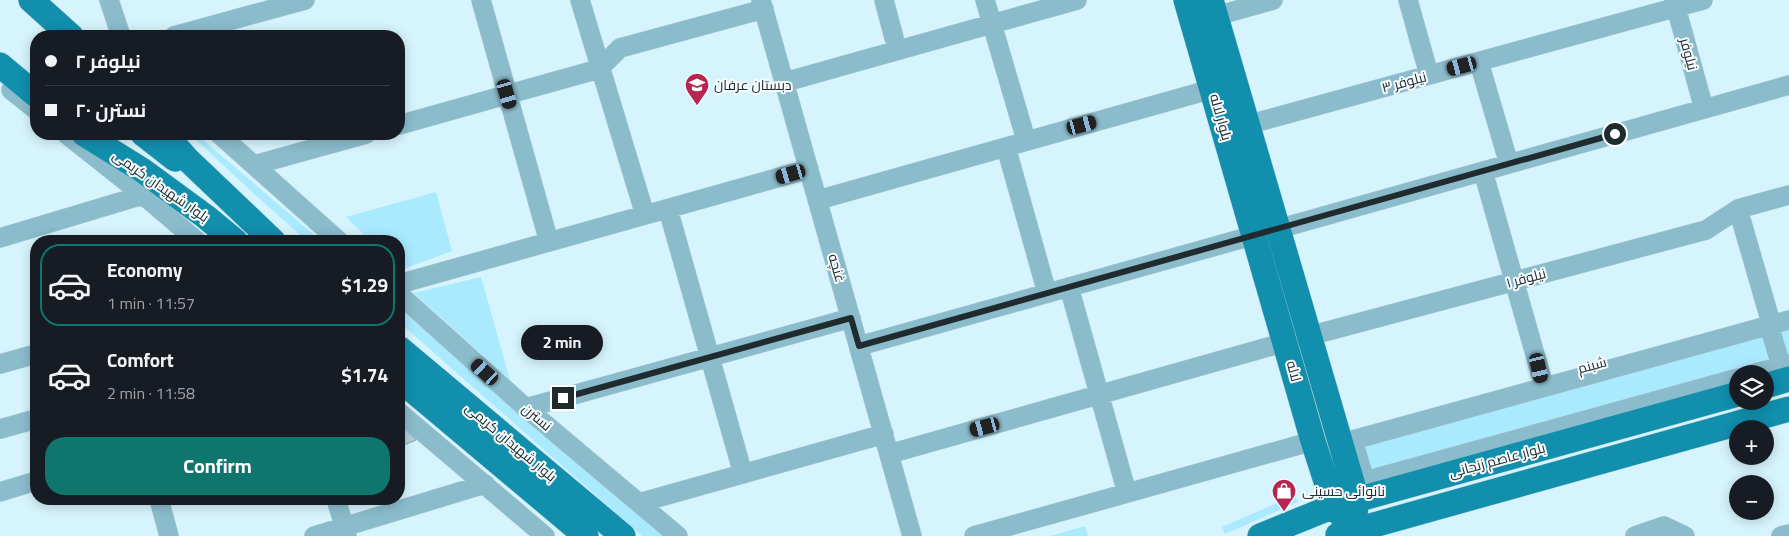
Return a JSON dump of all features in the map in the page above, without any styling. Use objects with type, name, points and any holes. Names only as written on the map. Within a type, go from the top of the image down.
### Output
[{"type":"main road","points":[[31,0],[64,30]]},
{"type":"main road","name":"بلوار لاله","points":[[1186,0],[1212,89],[1266,232]]},
{"type":"main road","name":"بلوار لاله","points":[[1213,8],[1248,125],[1266,232]]},
{"type":"main road","points":[[0,64],[30,90]]},
{"type":"main road","name":"بلوار شهیدان کریمی","points":[[94,140],[142,170],[228,235]]},
{"type":"main road","points":[[129,140],[142,170]]},
{"type":"main road","points":[[151,140],[178,161],[186,159]]},
{"type":"main road","name":"بلوار شهیدان کریمی","points":[[170,140],[186,159],[266,235]]},
{"type":"main road","name":"لاله","points":[[1266,232],[1297,339],[1338,435],[1345,503]]},
{"type":"main road","name":"لاله","points":[[1297,339],[1313,442],[1345,503]]},
{"type":"main road","name":"بلوار شهیدان کریمی","points":[[405,353],[623,536]]},
{"type":"main road","points":[[1774,379],[1786,370]]},
{"type":"main road","name":"بلوار شهیدان کریمی","points":[[405,384],[586,536]]},
{"type":"main road","name":"بلوار عاصم زنجانی","points":[[1260,536],[1345,503],[1729,396]]},
{"type":"main road","name":"بلوار عاصم زنجانی","points":[[1344,533],[1789,409]]},
{"type":"main road","points":[[1344,533],[1345,503]]},
{"type":"street","points":[[109,0],[119,30]]},
{"type":"street","points":[[196,30],[305,0]]},
{"type":"street","points":[[480,0],[549,242]]},
{"type":"street","points":[[580,0],[599,69],[645,215]]},
{"type":"street","points":[[884,0],[894,38]]},
{"type":"street","points":[[985,0],[1026,140]]},
{"type":"street","points":[[785,82],[1077,0]]},
{"type":"street","points":[[1213,8],[1273,0]]},
{"type":"street","points":[[1408,0],[1429,75]]},
{"type":"street","name":"نیلوفر ۳","points":[[1248,125],[1479,62],[1675,4],[1703,0]]},
{"type":"street","points":[[405,123],[599,69],[620,48],[763,4]]},
{"type":"street","name":"غنچه","points":[[763,4],[912,536]]},
{"type":"street","name":"نیلوفر","points":[[1675,4],[1704,109]]},
{"type":"street","points":[[1479,62],[1509,164]]},
{"type":"street","points":[[0,81],[30,105]]},
{"type":"street","points":[[859,346],[1789,85]]},
{"type":"street","points":[[818,200],[1212,89]]},
{"type":"street","points":[[74,140],[190,235]]},
{"type":"street","points":[[226,140],[332,235]]},
{"type":"street","points":[[254,165],[344,140]]},
{"type":"street","points":[[1006,147],[1047,293]]},
{"type":"street","points":[[405,282],[809,169]]},
{"type":"street","points":[[1483,171],[1542,379]]},
{"type":"street","points":[[0,238],[143,195]]},
{"type":"street","name":"نیلوفر ۱","points":[[890,454],[1297,339],[1706,230],[1738,209],[1789,195]]},
{"type":"street","points":[[668,209],[742,474]]},
{"type":"street","points":[[1738,209],[1769,321],[1786,370]]},
{"type":"street","points":[[1069,287],[1127,493]]},
{"type":"street","name":"نسترن","points":[[405,299],[526,408],[678,536]]},
{"type":"street","name":"شبنم","points":[[1338,435],[1542,379],[1769,321],[1789,311]]},
{"type":"street","points":[[526,408],[851,318]]},
{"type":"street","points":[[1729,380],[1365,481],[1353,440],[1769,321],[1789,320]]},
{"type":"street","points":[[0,364],[30,356]]},
{"type":"street","points":[[405,417],[546,536]]},
{"type":"street","points":[[0,429],[30,421]]},
{"type":"street","points":[[639,503],[884,434]]},
{"type":"street","points":[[974,536],[1313,442]]},
{"type":"street","points":[[0,492],[30,483]]},
{"type":"street","points":[[314,536],[346,532],[485,484]]},
{"type":"street","points":[[160,505],[169,536]]},
{"type":"street","points":[[338,505],[346,532]]},
{"type":"street","points":[[1636,536],[1664,526],[1685,536]]},
{"type":"street","points":[[1781,536],[1789,534]]},
{"type":"shaded area","points":[[196,140],[203,140],[314,235],[300,235]]},
{"type":"shaded area","points":[[436,192],[452,251],[405,269],[405,235],[365,235],[346,217]]},
{"type":"shaded area","points":[[481,277],[510,380],[414,293]]},
{"type":"shaded area","points":[[405,313],[666,536],[642,536],[405,327]]},
{"type":"shaded area","points":[[1789,323],[1789,357],[1760,365],[1729,365],[1729,374],[1369,473],[1360,442]]},
{"type":"shaded area","points":[[1295,495],[1298,502],[1225,534],[1222,527]]},
{"type":"shaded area","points":[[1085,526],[1088,536],[1050,536]]},
{"type":"building","points":[[405,430],[416,440],[405,445]]},
{"type":"place","name":"دبستان عرفان","points":[[697,106]]},
{"type":"place","name":"نانوائی حسینی","points":[[1284,512]]},
{"type":"route","points":[[563,398],[851,318],[859,346],[1615,134]]}]
